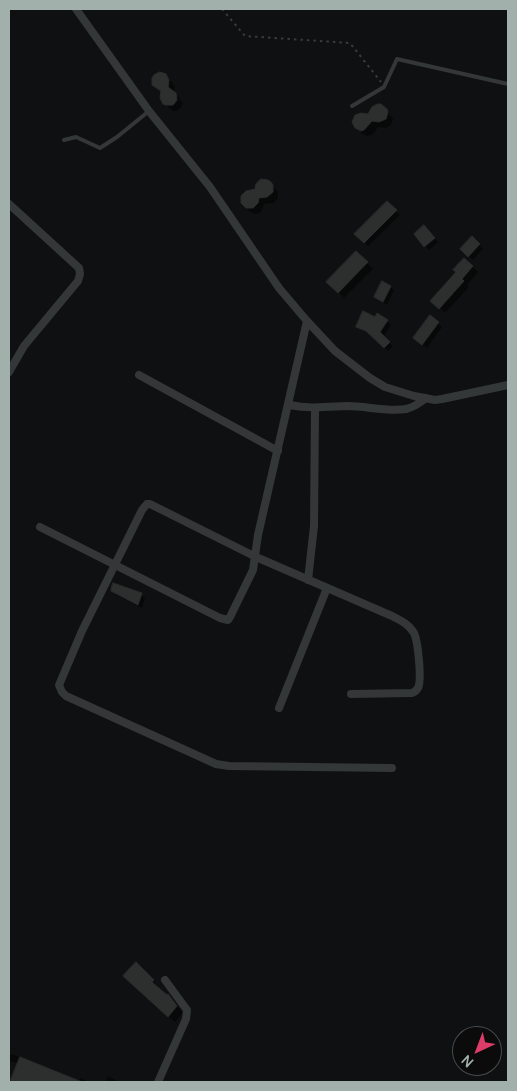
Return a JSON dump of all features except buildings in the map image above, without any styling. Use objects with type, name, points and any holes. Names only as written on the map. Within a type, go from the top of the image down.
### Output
[{"type":"street","points":[[76,9],[149,111],[210,187],[280,288],[335,351],[385,387],[426,398],[442,399],[508,385]]},
{"type":"street","points":[[9,204],[79,268],[80,274],[78,281],[24,346],[9,372]]},
{"type":"street","points":[[40,528],[220,618],[228,620],[253,570],[258,535],[307,321]]},
{"type":"street","points":[[139,375],[278,451]]},
{"type":"street","points":[[288,405],[315,408],[347,406],[382,410],[404,409],[418,405],[426,398]]},
{"type":"street","points":[[308,580],[314,526],[315,408]]},
{"type":"street","points":[[351,694],[415,692],[419,683],[417,644],[410,627],[402,621],[256,557],[150,504],[147,504],[142,510],[60,680],[60,689],[66,696],[216,764],[229,766],[392,768]]},
{"type":"street","points":[[279,708],[327,588]]},
{"type":"street","points":[[158,1082],[186,1019],[187,1010],[165,980]]},
{"type":"lane","points":[[352,106],[384,87],[397,59],[508,84]]},
{"type":"lane","points":[[64,140],[76,137],[100,148],[149,111]]},
{"type":"path","points":[[222,9],[245,36],[350,43],[384,87]]}]
